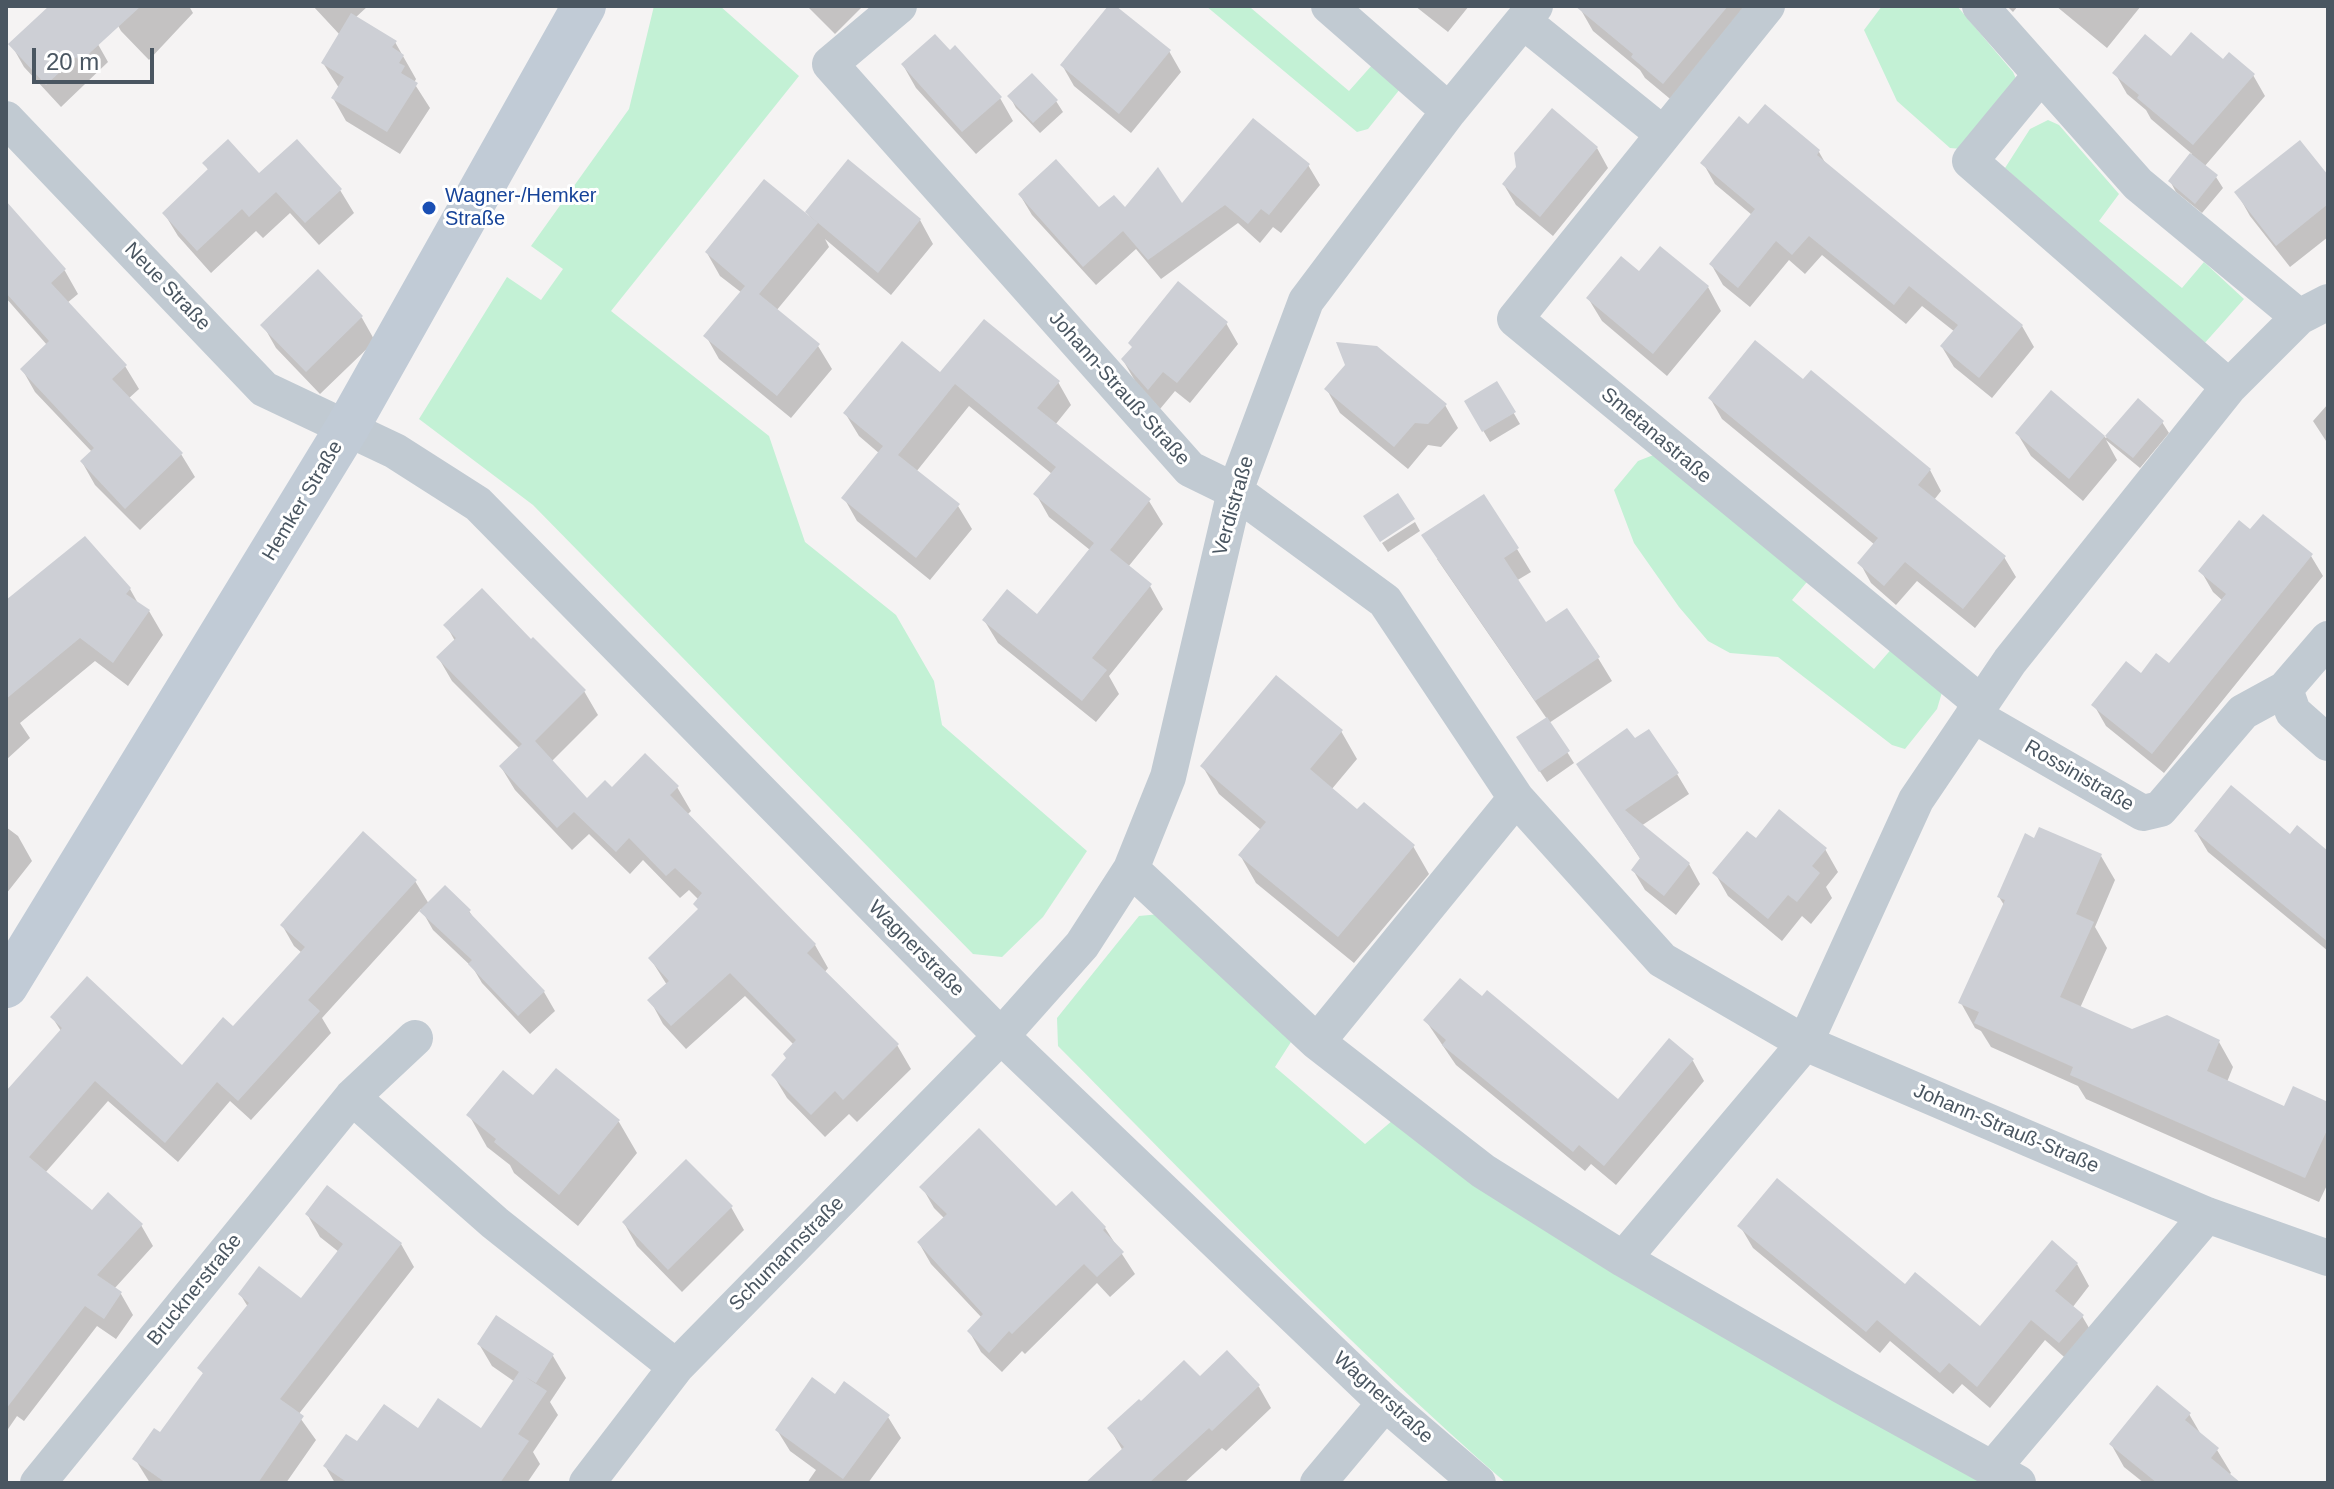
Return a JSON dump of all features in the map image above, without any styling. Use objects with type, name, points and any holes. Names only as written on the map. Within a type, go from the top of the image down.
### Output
[{"type":"main road","name":"Hemker Straße","points":[[6,986],[347,428],[584,6]]},
{"type":"street","name":"Johann-Strauß-Straße","points":[[899,6],[830,64],[1190,469],[1235,491],[1385,601],[1516,798],[1662,960],[1805,1043],[2207,1215],[2328,1258]]},
{"type":"street","points":[[1329,6],[1449,111]]},
{"type":"street","name":"Smetanastraße","points":[[1767,6],[1515,319],[1977,709]]},
{"type":"street","points":[[1623,1259],[1805,1043],[1916,800],[2010,661],[2229,387],[2314,310],[2138,184],[1980,6]]},
{"type":"street","points":[[1529,14],[1663,134]]},
{"type":"street","name":"Verdistraße","points":[[1001,1036],[1082,945],[1131,869],[1168,777],[1235,491],[1306,301],[1449,111],[1529,14]]},
{"type":"street","points":[[2040,76],[1970,161],[2229,387]]},
{"type":"street","name":"Neue Straße","points":[[6,119],[264,389],[347,428]]},
{"type":"street","name":"Wagnerstraße","points":[[347,428],[395,451],[478,504],[1001,1036],[1385,1403],[1478,1483]]},
{"type":"street","name":"Rossinistraße","points":[[1977,709],[2143,813],[2160,809],[2243,712],[2285,689],[2328,639]]},
{"type":"street","points":[[2285,689],[2293,712],[2328,743]]},
{"type":"street","points":[[1317,1042],[1516,798]]},
{"type":"street","points":[[1131,869],[1317,1042],[1483,1171],[1623,1259],[2005,1476],[2207,1215]]},
{"type":"street","name":"Schumannstraße","points":[[587,1483],[676,1367],[1001,1036]]},
{"type":"street","name":"Brucknerstraße","points":[[38,1483],[352,1097],[415,1038]]},
{"type":"street","points":[[352,1097],[495,1223],[676,1367]]},
{"type":"street","points":[[1318,1483],[1385,1403]]},
{"type":"green space","points":[[654,6],[720,6],[799,76],[611,311],[769,436],[805,542],[896,615],[934,681],[942,725],[1087,851],[1043,917],[1002,957],[973,954],[533,505],[419,419],[507,277],[541,300],[563,269],[531,246],[629,109]]},
{"type":"green space","points":[[1206,6],[1252,6],[1349,91],[1373,64],[1400,89],[1368,129],[1357,132]]},
{"type":"green space","points":[[1882,6],[1957,6],[2013,72],[2018,83],[1962,149],[1950,148],[1897,101],[1864,30]]},
{"type":"green space","points":[[2048,120],[2059,125],[2119,194],[2099,221],[2182,288],[2204,262],[2244,299],[2203,345],[2005,168],[2030,129]]},
{"type":"green space","points":[[1656,454],[1811,577],[1792,600],[1874,669],[1894,646],[1943,689],[1937,709],[1905,749],[1892,745],[1778,657],[1730,653],[1708,641],[1679,607],[1634,543],[1614,490],[1638,461]]},
{"type":"green space","points":[[1160,914],[1291,1042],[1275,1067],[1365,1144],[1393,1120],[2000,1483],[1506,1483],[1334,1324],[1058,1046],[1057,1018],[1139,916]]},
{"type":"building","points":[[49,6],[141,6],[80,62],[76,57],[46,85],[8,44]]},
{"type":"building","points":[[1108,6],[1116,6],[1171,50],[1119,114],[1060,65]]},
{"type":"building","points":[[1575,6],[1728,6],[1663,84],[1631,57],[1633,54]]},
{"type":"building","points":[[351,13],[397,41],[392,47],[404,55],[399,63],[405,66],[401,73],[418,83],[387,132],[331,98],[344,77],[321,63]]},
{"type":"building","points":[[2191,32],[2223,59],[2229,52],[2255,74],[2193,145],[2112,73],[2145,34],[2171,56]]},
{"type":"building","points":[[935,34],[950,50],[955,45],[1002,97],[962,132],[901,64]]},
{"type":"building","points":[[1032,73],[1058,100],[1033,123],[1007,96]]},
{"type":"building","points":[[1765,104],[1820,150],[1817,155],[2023,325],[1979,378],[1940,346],[1958,325],[1909,286],[1894,305],[1809,236],[1792,255],[1776,241],[1738,288],[1709,264],[1755,209],[1700,163],[1739,116],[1748,124]]},
{"type":"building","points":[[1552,108],[1598,147],[1540,217],[1502,184],[1516,167],[1514,153]]},
{"type":"building","points":[[1253,118],[1310,164],[1269,215],[1261,209],[1248,224],[1225,205],[1148,260],[1123,231],[1083,267],[1018,194],[1056,159],[1099,207],[1114,195],[1125,207],[1158,167],[1182,203]]},
{"type":"building","points":[[228,139],[259,173],[297,139],[342,189],[305,223],[276,192],[249,217],[242,209],[197,251],[162,213],[208,169],[202,163]]},
{"type":"building","points":[[2300,140],[2328,175],[2328,204],[2276,246],[2234,192]]},
{"type":"building","points":[[2190,153],[2218,175],[2195,204],[2168,181]]},
{"type":"building","points":[[848,159],[921,219],[878,273],[805,212]]},
{"type":"building","points":[[764,179],[818,223],[759,294],[820,344],[777,396],[703,336],[745,286],[705,252]]},
{"type":"building","points":[[6,201],[66,269],[51,283],[127,365],[112,379],[183,453],[125,509],[80,461],[94,448],[20,369],[49,341],[6,293]]},
{"type":"building","points":[[1660,246],[1709,286],[1653,354],[1586,298],[1621,256],[1639,271]]},
{"type":"building","points":[[318,269],[363,316],[306,372],[260,325]]},
{"type":"building","points":[[1178,281],[1228,322],[1177,383],[1163,372],[1148,390],[1121,359],[1132,347],[1128,343]]},
{"type":"building","points":[[984,319],[1060,381],[1037,408],[1151,499],[1110,550],[1152,584],[1092,658],[1107,670],[1082,701],[982,620],[1007,589],[1037,614],[1094,543],[1033,494],[1056,467],[955,384],[898,455],[960,504],[916,558],[841,498],[883,446],[843,413],[902,341],[940,372]]},
{"type":"building","points":[[1755,340],[1803,379],[1811,370],[1931,469],[1918,485],[2006,556],[1963,609],[1905,562],[1884,586],[1857,563],[1878,538],[1708,398]]},
{"type":"building","points":[[1336,342],[1377,346],[1447,404],[1428,424],[1415,423],[1394,447],[1324,389],[1345,365]]},
{"type":"building","points":[[1497,381],[1516,412],[1482,432],[1464,401]]},
{"type":"building","points":[[2051,390],[2105,436],[2069,479],[2015,433]]},
{"type":"building","points":[[2138,398],[2164,421],[2133,458],[2105,436]]},
{"type":"building","points":[[1398,493],[1415,519],[1380,542],[1363,516]]},
{"type":"building","points":[[1484,494],[1519,548],[1504,558],[1546,622],[1567,608],[1600,657],[1535,701],[1421,535]]},
{"type":"building","points":[[2263,514],[2313,554],[2152,754],[2091,705],[2126,661],[2141,673],[2156,653],[2169,663],[2226,594],[2198,571],[2239,520],[2250,529]]},
{"type":"building","points":[[85,536],[131,588],[126,594],[150,610],[113,663],[80,638],[6,699],[6,600]]},
{"type":"building","points":[[482,588],[586,690],[535,741],[587,798],[605,780],[612,787],[645,753],[679,786],[670,795],[816,944],[807,953],[899,1044],[843,1100],[835,1091],[811,1115],[771,1075],[786,1058],[783,1054],[796,1040],[730,973],[671,1026],[647,1000],[669,981],[648,958],[698,909],[693,904],[702,893],[675,868],[666,876],[629,838],[616,852],[574,812],[557,828],[499,766],[522,744],[436,657],[456,638],[443,625]]},
{"type":"building","points":[[1276,675],[1343,730],[1310,769],[1357,809],[1364,802],[1415,845],[1338,937],[1238,855],[1266,822],[1200,766]]},
{"type":"building","points":[[1547,717],[1570,751],[1539,772],[1516,737]]},
{"type":"building","points":[[1627,728],[1635,738],[1649,729],[1679,773],[1625,810],[1690,863],[1664,896],[1631,870],[1640,858],[1576,764]]},
{"type":"building","points":[[2231,785],[2290,834],[2297,825],[2328,851],[2328,942],[2194,831]]},
{"type":"building","points":[[1779,809],[1827,848],[1812,866],[1820,873],[1797,902],[1788,895],[1768,919],[1712,873],[1747,831],[1756,838]]},
{"type":"building","points":[[2039,827],[2102,854],[2076,914],[2094,922],[2060,997],[2132,1029],[2167,1015],[2220,1040],[2207,1071],[2284,1106],[2293,1086],[2328,1102],[2328,1128],[2305,1178],[2070,1075],[2073,1067],[1974,1023],[1979,1012],[1958,1003],[2005,900],[1997,897],[2025,833],[2034,838]]},
{"type":"building","points":[[363,831],[417,880],[308,1000],[320,1011],[238,1101],[217,1082],[165,1143],[95,1081],[29,1157],[92,1210],[108,1192],[143,1224],[97,1275],[122,1292],[104,1319],[85,1306],[6,1409],[6,1091],[62,1028],[50,1017],[87,976],[182,1065],[223,1017],[233,1026],[305,947],[280,925]]},
{"type":"building","points":[[445,885],[545,991],[518,1016],[468,964],[472,960],[419,911]]},
{"type":"building","points":[[1460,978],[1482,996],[1487,990],[1618,1099],[1669,1038],[1694,1059],[1604,1166],[1579,1145],[1573,1152],[1442,1045],[1446,1040],[1423,1020]]},
{"type":"building","points":[[556,1068],[620,1120],[559,1195],[466,1115],[503,1070],[533,1095]]},
{"type":"building","points":[[979,1128],[1056,1206],[1072,1191],[1106,1227],[1103,1230],[1124,1252],[1097,1277],[1084,1264],[989,1353],[967,1331],[983,1314],[917,1242],[947,1214],[919,1187]]},
{"type":"building","points":[[686,1159],[733,1206],[668,1270],[622,1222]]},
{"type":"building","points":[[1777,1178],[1905,1284],[1915,1272],[1980,1326],[2052,1240],[2078,1263],[2055,1291],[2084,1315],[2059,1343],[2031,1320],[1977,1387],[1949,1363],[1940,1373],[1877,1320],[1866,1332],[1737,1226]]},
{"type":"building","points":[[327,1185],[402,1243],[280,1399],[304,1416],[258,1483],[166,1483],[132,1459],[154,1428],[160,1432],[203,1373],[197,1368],[249,1303],[238,1294],[259,1266],[301,1298],[343,1244],[305,1214]]},
{"type":"building","points":[[496,1315],[554,1354],[536,1383],[524,1376],[547,1391],[518,1434],[529,1441],[500,1483],[348,1483],[323,1466],[346,1434],[357,1441],[384,1404],[418,1428],[438,1398],[481,1428],[519,1372],[477,1344]]},
{"type":"building","points":[[1227,1350],[1260,1385],[1212,1431],[1209,1428],[1149,1483],[1085,1483],[1124,1447],[1107,1428],[1184,1360],[1200,1376]]},
{"type":"building","points":[[812,1377],[835,1394],[844,1381],[890,1415],[843,1479],[775,1430]]},
{"type":"building","points":[[2157,1385],[2191,1413],[2185,1420],[2219,1448],[2211,1458],[2241,1483],[2157,1483],[2109,1444]]},
{"type":"place","name":"Wagner-/Hemker Straße","points":[[429,208]]}]
